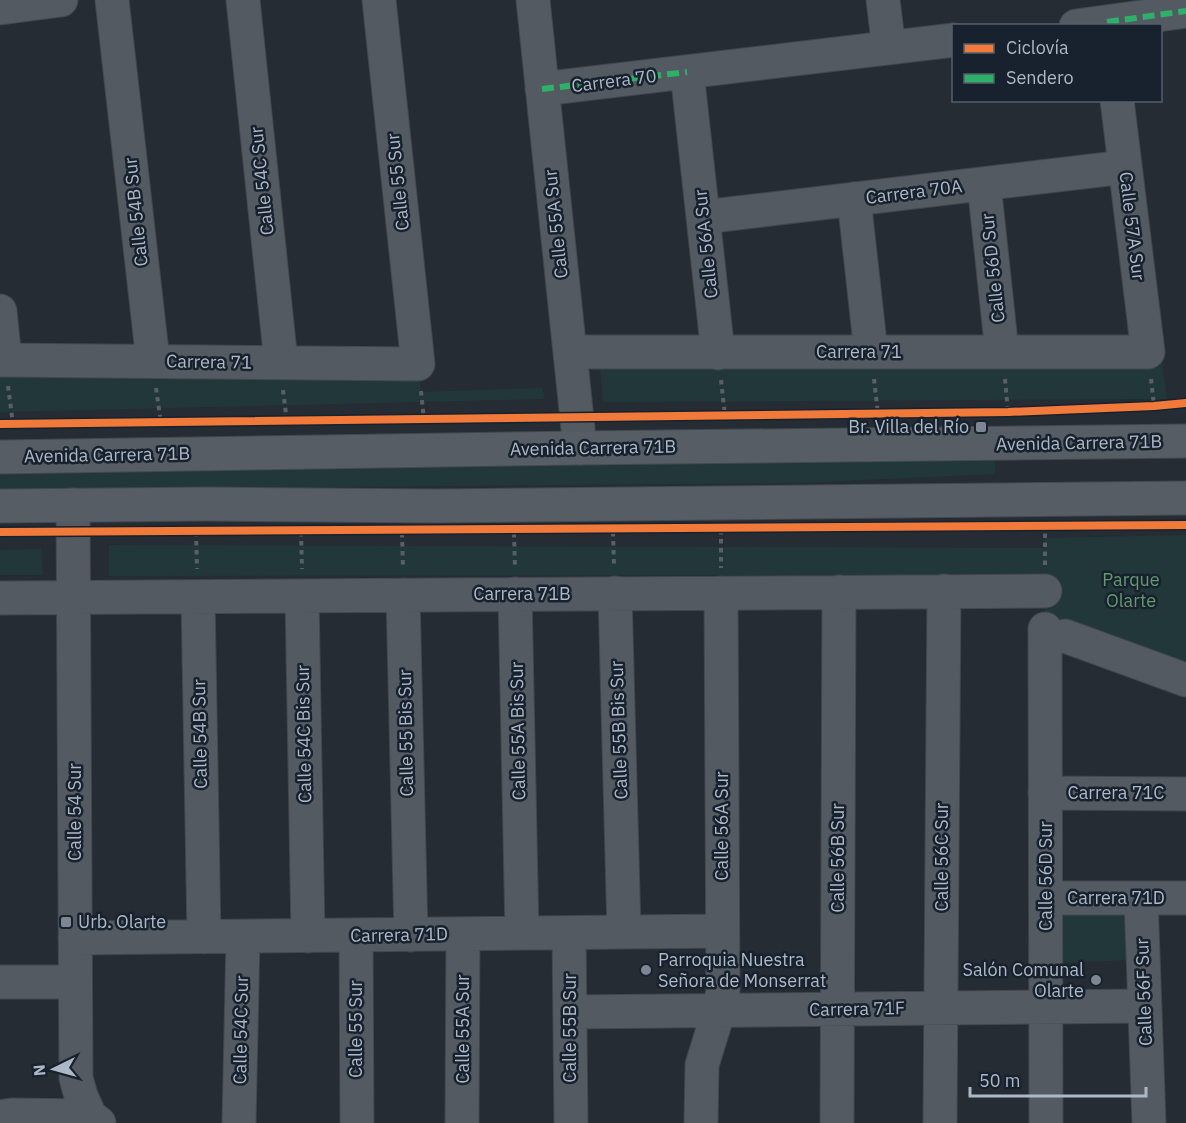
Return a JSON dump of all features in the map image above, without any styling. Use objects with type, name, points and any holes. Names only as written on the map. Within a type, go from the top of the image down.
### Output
[{"type":"main road","name":"Avenida Carrera 71B","points":[[0,457],[1186,441]]},
{"type":"main road","points":[[0,506],[208,504],[449,506],[1186,498]]},
{"type":"street","points":[[0,8],[61,0]]},
{"type":"street","name":"Calle 54B Sur","points":[[112,0],[153,361]]},
{"type":"street","name":"Calle 54C Sur","points":[[243,0],[281,362]]},
{"type":"street","name":"Calle 55 Sur","points":[[379,0],[418,364]]},
{"type":"street","name":"Calle 55A Sur","points":[[533,0],[580,448]]},
{"type":"street","points":[[883,0],[889,48]]},
{"type":"street","points":[[1097,24],[1186,11]]},
{"type":"street","points":[[687,72],[952,40]]},
{"type":"street","name":"Carrera 70","points":[[542,89],[687,72]]},
{"type":"street","name":"Calle 56A Sur","points":[[687,72],[718,353]]},
{"type":"street","name":"Calle 57A Sur","points":[[1117,102],[1148,352]]},
{"type":"street","name":"Carrera 70A","points":[[702,217],[1125,167]]},
{"type":"street","name":"Calle 56D Sur","points":[[984,184],[1002,352]]},
{"type":"street","points":[[854,199],[871,352]]},
{"type":"street","points":[[0,311],[3,360]]},
{"type":"street","name":"Carrera 71","points":[[570,352],[1148,352]]},
{"type":"street","name":"Carrera 71","points":[[3,360],[418,364]]},
{"type":"street","name":"Calle 54 Sur","points":[[73,505],[76,1078],[81,1096],[95,1120]]},
{"type":"street","name":"Calle 56C Sur","points":[[940,1123],[944,591]]},
{"type":"street","name":"Carrera 71B","points":[[0,598],[1045,591]]},
{"type":"street","name":"Calle 56B Sur","points":[[837,1123],[839,592]]},
{"type":"street","name":"Calle 55B Bis Sur","points":[[615,593],[624,932]]},
{"type":"street","name":"Calle 56A Sur","points":[[702,1123],[702,1065],[723,991],[721,593]]},
{"type":"street","name":"Calle 55A Bis Sur","points":[[515,594],[522,933]]},
{"type":"street","name":"Calle 55 Bis Sur","points":[[404,595],[411,935]]},
{"type":"street","name":"Calle 54C Bis Sur","points":[[302,596],[308,936]]},
{"type":"street","name":"Calle 54B Sur","points":[[198,597],[204,937]]},
{"type":"street","name":"Calle 56D Sur","points":[[1046,1123],[1045,793],[1055,632],[1186,680]]},
{"type":"street","name":"Carrera 71C","points":[[1045,793],[1186,794]]},
{"type":"street","name":"Carrera 71D","points":[[1046,898],[1186,898]]},
{"type":"street","name":"Calle 56F Sur","points":[[1141,898],[1149,1123]]},
{"type":"street","name":"Carrera 71D","points":[[75,938],[722,931]]},
{"type":"street","name":"Calle 55B Sur","points":[[569,933],[571,1123]]},
{"type":"street","name":"Calle 55A Sur","points":[[462,1123],[463,934]]},
{"type":"street","name":"Calle 55 Sur","points":[[356,935],[357,1123]]},
{"type":"street","name":"Calle 54C Sur","points":[[239,1123],[243,937]]},
{"type":"street","points":[[0,982],[75,982]]},
{"type":"street","name":"Carrera 71F","points":[[570,1012],[1145,1006]]},
{"type":"street","points":[[7,1118],[95,1120]]},
{"type":"path","points":[[871,352],[878,414]]},
{"type":"path","points":[[718,353],[725,416]]},
{"type":"path","points":[[3,360],[10,424],[24,424]]},
{"type":"path","points":[[153,361],[161,423]]},
{"type":"path","points":[[1143,407],[1165,405]]},
{"type":"path","points":[[996,412],[1019,412]]},
{"type":"path","points":[[866,414],[890,414]]},
{"type":"path","points":[[713,417],[736,416]]},
{"type":"path","points":[[413,420],[436,420]]},
{"type":"path","points":[[275,422],[298,422]]},
{"type":"path","points":[[149,423],[172,423]]},
{"type":"path","points":[[721,526],[721,593]]},
{"type":"path","points":[[709,527],[733,527]]},
{"type":"path","points":[[1033,527],[1057,527]]},
{"type":"path","points":[[602,528],[625,528]]},
{"type":"path","points":[[613,528],[615,593]]},
{"type":"path","points":[[503,529],[525,529]]},
{"type":"path","points":[[514,529],[515,594]]},
{"type":"path","points":[[290,531],[311,531]]},
{"type":"path","points":[[301,531],[302,596]]},
{"type":"path","points":[[391,531],[413,531]]},
{"type":"path","points":[[402,531],[404,595]]},
{"type":"path","points":[[185,532],[208,532]]},
{"type":"path","points":[[196,532],[198,597]]},
{"type":"green space","points":[[1162,361],[1167,399],[603,402],[600,367]]},
{"type":"green space","points":[[0,375],[420,379],[421,392],[542,388],[545,399],[0,412]]},
{"type":"green space","points":[[995,459],[995,474],[798,483],[0,490],[0,470],[143,466],[471,467],[706,461]]},
{"type":"green space","name":"Parque Olarte","points":[[1186,535],[1186,669],[1045,618],[1044,575],[109,576],[109,545],[1044,548],[1045,538]]},
{"type":"green space","points":[[41,549],[43,575],[0,575],[0,550]]},
{"type":"green space","points":[[1132,909],[1132,960],[1059,963],[1060,912]]},
{"type":"marked path","points":[[1107,22],[1186,11]]},
{"type":"marked path","points":[[542,89],[687,72]]},
{"type":"cycle path","points":[[0,424],[1008,412],[1186,403]]},
{"type":"cycle path","points":[[0,532],[1186,525]]},
{"type":"place","name":"Br. Villa del Río","points":[[981,427]]},
{"type":"place","name":"Urb. Olarte","points":[[66,922]]},
{"type":"place","name":"Parroquia Nuestra Señora de Monserrat","points":[[646,970]]},
{"type":"place","name":"Salón Comunal Olarte","points":[[1096,980]]}]
